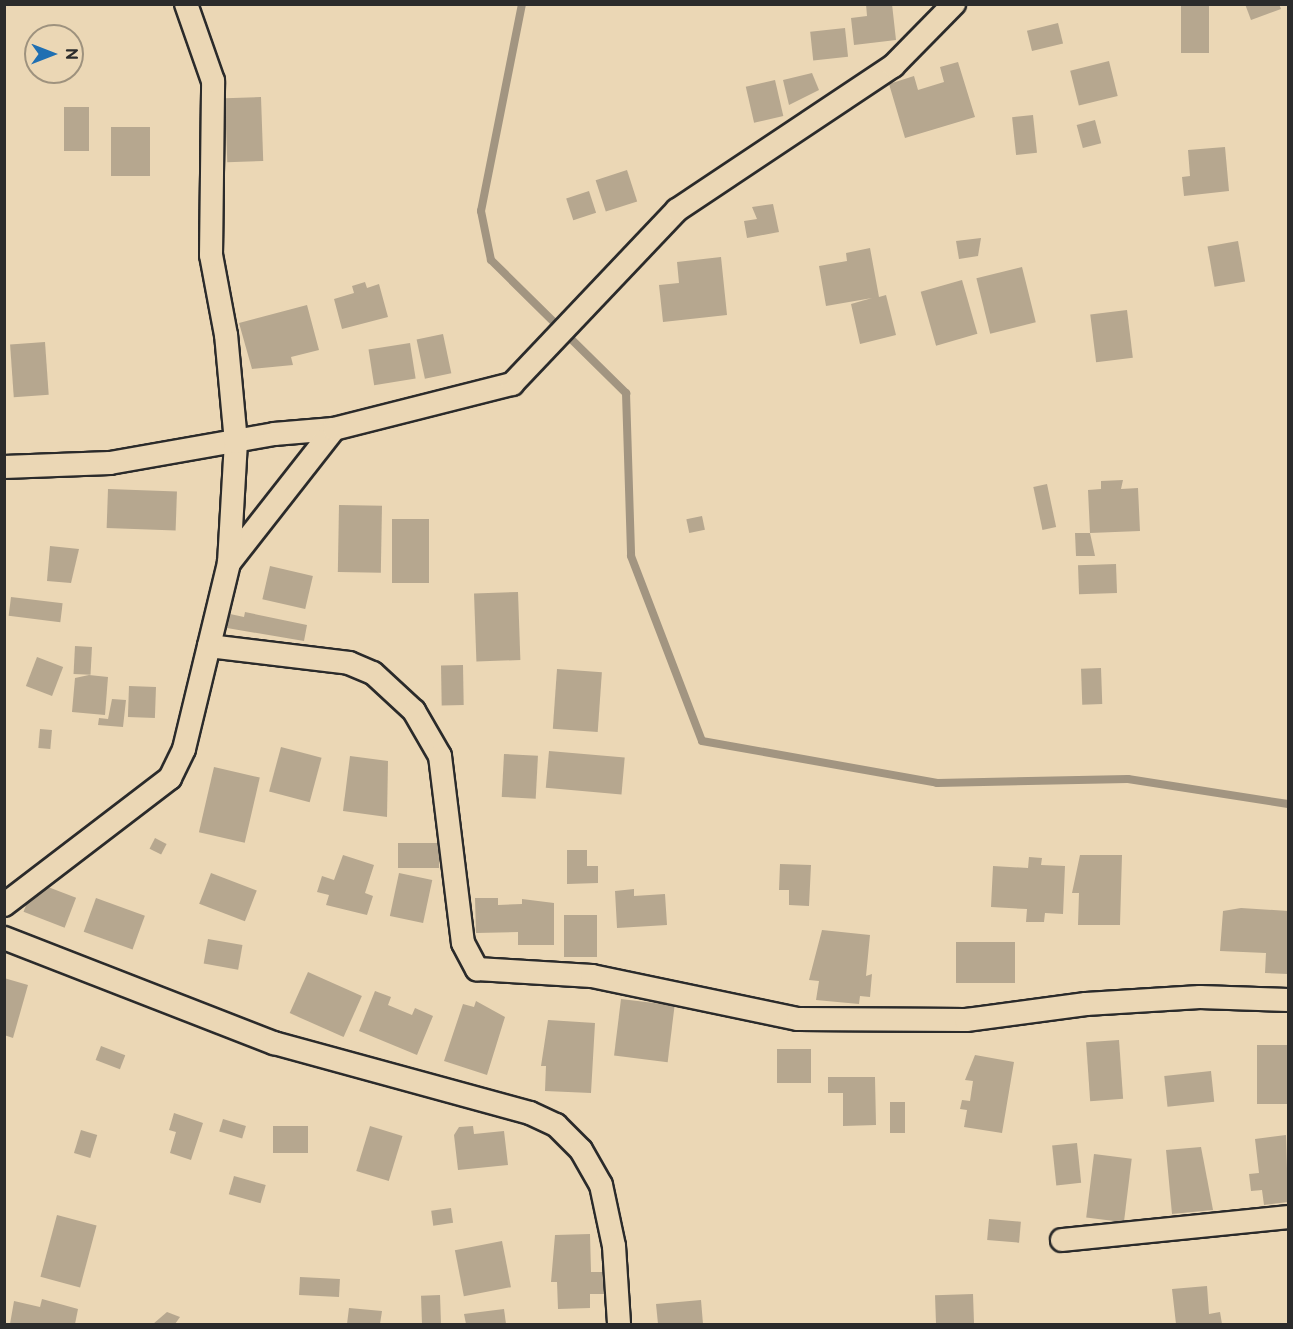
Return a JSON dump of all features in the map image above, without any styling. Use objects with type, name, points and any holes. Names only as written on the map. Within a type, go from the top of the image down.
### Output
[{"type":"street","points":[[4,905],[170,778],[184,749],[229,563],[236,442],[226,335],[211,255],[213,81],[186,4]]},
{"type":"street","points":[[4,467],[110,463],[236,442],[334,429],[489,392],[530,371],[592,294],[677,210],[893,66],[954,4]]},
{"type":"street","points":[[229,563],[334,429]]},
{"type":"street","points":[[209,646],[349,663],[373,673],[414,711],[440,756],[463,943],[477,969],[592,976],[798,1019],[966,1020],[1097,1003],[1200,997],[1288,1000]]},
{"type":"street","points":[[4,938],[274,1043],[531,1113],[556,1125],[580,1150],[601,1185],[614,1246],[619,1324]]},
{"type":"street","points":[[1062,1239],[1288,1217]]},
{"type":"building","points":[[866,4],[892,4],[896,40],[854,45],[851,18],[867,16]]},
{"type":"building","points":[[1181,4],[1209,4],[1209,53],[1181,53]]},
{"type":"building","points":[[1245,4],[1279,4],[1281,9],[1251,20]]},
{"type":"building","points":[[1058,23],[1063,43],[1032,51],[1027,31]]},
{"type":"building","points":[[845,28],[848,57],[813,60],[810,32]]},
{"type":"building","points":[[1109,61],[1118,96],[1079,106],[1070,71]]},
{"type":"building","points":[[958,62],[975,117],[905,138],[889,84],[914,76],[918,90],[944,82],[940,67]]},
{"type":"building","points":[[812,73],[819,90],[789,105],[783,80]]},
{"type":"building","points":[[775,80],[783,116],[754,123],[746,87]]},
{"type":"building","points":[[261,97],[263,161],[227,162],[225,98]]},
{"type":"building","points":[[64,107],[89,107],[89,151],[64,151]]},
{"type":"building","points":[[1033,115],[1037,153],[1016,155],[1012,117]]},
{"type":"building","points":[[1095,120],[1101,143],[1083,148],[1077,125]]},
{"type":"building","points":[[111,127],[150,127],[150,176],[111,176]]},
{"type":"building","points":[[1225,147],[1229,191],[1184,196],[1182,177],[1190,176],[1188,150]]},
{"type":"building","points":[[627,170],[637,201],[606,212],[596,180]]},
{"type":"building","points":[[589,191],[596,213],[573,220],[566,198]]},
{"type":"building","points":[[773,204],[779,232],[747,238],[744,221],[757,219],[752,207]]},
{"type":"building","points":[[981,238],[978,256],[959,259],[956,241]]},
{"type":"building","points":[[1238,241],[1245,281],[1215,287],[1207,246]]},
{"type":"building","points":[[870,248],[879,297],[886,295],[896,335],[860,344],[851,304],[872,298],[826,306],[819,266],[847,261],[846,253]]},
{"type":"building","points":[[721,257],[727,315],[663,322],[659,285],[679,283],[677,262]]},
{"type":"building","points":[[1022,267],[1036,322],[990,334],[976,278]]},
{"type":"building","points":[[962,280],[977,334],[936,346],[921,292]]},
{"type":"building","points":[[365,282],[367,288],[379,284],[388,317],[342,329],[334,299],[354,293],[352,286]]},
{"type":"building","points":[[307,305],[319,350],[291,357],[293,365],[252,369],[239,323]]},
{"type":"building","points":[[1127,310],[1133,358],[1096,362],[1090,315]]},
{"type":"building","points":[[443,334],[451,373],[425,379],[417,340]]},
{"type":"building","points":[[45,342],[49,395],[14,397],[10,344]]},
{"type":"building","points":[[410,343],[416,379],[374,385],[369,350]]},
{"type":"building","points":[[1123,480],[1121,489],[1138,488],[1140,531],[1090,533],[1088,490],[1101,489],[1101,481]]},
{"type":"building","points":[[1047,484],[1056,527],[1042,530],[1033,487]]},
{"type":"building","points":[[108,489],[177,491],[176,530],[107,528]]},
{"type":"building","points":[[339,505],[382,506],[381,573],[338,572]]},
{"type":"building","points":[[702,516],[705,530],[689,533],[686,519]]},
{"type":"building","points":[[392,519],[429,519],[429,583],[392,583]]},
{"type":"building","points":[[1075,533],[1090,533],[1095,556],[1076,556]]},
{"type":"building","points":[[50,546],[79,549],[71,583],[47,581]]},
{"type":"building","points":[[1116,564],[1117,593],[1079,594],[1078,565]]},
{"type":"building","points":[[270,566],[313,576],[305,609],[262,599]]},
{"type":"building","points":[[518,592],[520,660],[476,661],[474,594]]},
{"type":"building","points":[[11,597],[63,603],[60,622],[9,616]]},
{"type":"building","points":[[245,612],[307,625],[304,641],[227,628],[230,614],[244,617]]},
{"type":"building","points":[[75,646],[92,647],[91,675],[74,674]]},
{"type":"building","points":[[37,657],[63,667],[52,696],[26,686]]},
{"type":"building","points":[[441,665],[463,665],[464,705],[442,705]]},
{"type":"building","points":[[1101,668],[1102,704],[1082,705],[1081,669]]},
{"type":"building","points":[[557,669],[602,672],[598,732],[553,729]]},
{"type":"building","points":[[89,675],[108,677],[105,715],[72,712],[75,678]]},
{"type":"building","points":[[129,686],[156,687],[155,718],[128,717]]},
{"type":"building","points":[[112,699],[126,700],[123,727],[98,725],[99,718],[108,719]]},
{"type":"building","points":[[40,729],[52,730],[50,749],[38,748]]},
{"type":"building","points":[[281,747],[322,758],[310,802],[269,791]]},
{"type":"building","points":[[549,751],[625,758],[621,794],[546,788]]},
{"type":"building","points":[[504,754],[538,756],[536,799],[502,797]]},
{"type":"building","points":[[350,756],[388,761],[387,817],[343,811]]},
{"type":"building","points":[[214,767],[260,778],[245,843],[199,832]]},
{"type":"building","points":[[155,838],[167,844],[161,855],[150,849]]},
{"type":"building","points":[[398,843],[439,843],[439,868],[398,868]]},
{"type":"building","points":[[567,850],[587,850],[587,866],[598,866],[598,883],[567,884]]},
{"type":"building","points":[[343,855],[374,865],[365,893],[373,896],[367,915],[326,905],[329,895],[317,892],[322,876],[334,880]]},
{"type":"building","points":[[1080,855],[1122,855],[1120,925],[1078,925],[1079,893],[1072,893]]},
{"type":"building","points":[[1029,857],[1042,858],[1041,865],[1065,866],[1063,914],[1045,913],[1044,922],[1026,922],[1027,909],[991,907],[993,866],[1028,868]]},
{"type":"building","points":[[780,864],[811,865],[809,906],[789,905],[789,890],[779,890]]},
{"type":"building","points":[[211,873],[257,891],[245,921],[199,904]]},
{"type":"building","points":[[399,873],[432,880],[423,923],[390,916]]},
{"type":"building","points":[[35,882],[76,898],[65,928],[24,912]]},
{"type":"building","points":[[634,889],[634,896],[665,894],[667,925],[617,928],[615,891]]},
{"type":"building","points":[[96,898],[145,916],[133,950],[84,932]]},
{"type":"building","points":[[475,898],[498,898],[498,905],[522,904],[522,899],[554,903],[554,945],[518,945],[518,932],[476,933]]},
{"type":"building","points":[[1241,908],[1288,911],[1288,974],[1265,973],[1266,953],[1220,951],[1223,911]]},
{"type":"building","points":[[564,915],[597,915],[597,957],[564,957]]},
{"type":"building","points":[[822,930],[870,935],[866,976],[872,974],[870,997],[860,996],[859,1004],[816,1000],[819,981],[809,980]]},
{"type":"building","points":[[208,939],[242,945],[238,970],[204,964]]},
{"type":"building","points":[[956,942],[1015,942],[1015,983],[956,983]]},
{"type":"building","points":[[308,972],[362,996],[344,1037],[290,1013]]},
{"type":"building","points":[[4,978],[28,985],[13,1038],[4,1035]]},
{"type":"building","points":[[375,991],[391,997],[388,1005],[412,1015],[415,1008],[433,1016],[417,1055],[359,1031]]},
{"type":"building","points":[[621,999],[675,1006],[668,1062],[614,1056]]},
{"type":"building","points":[[476,1001],[505,1017],[487,1075],[444,1061],[463,1004],[474,1007]]},
{"type":"building","points":[[548,1020],[595,1023],[591,1093],[545,1091],[546,1066],[541,1066]]},
{"type":"building","points":[[1119,1040],[1123,1099],[1090,1101],[1086,1042]]},
{"type":"building","points":[[1257,1045],[1288,1045],[1288,1104],[1257,1104]]},
{"type":"building","points":[[101,1046],[125,1055],[120,1069],[96,1060]]},
{"type":"building","points":[[777,1049],[811,1049],[811,1083],[777,1083]]},
{"type":"building","points":[[975,1055],[1014,1062],[1002,1133],[964,1127],[967,1110],[960,1109],[962,1100],[970,1101],[973,1081],[965,1080]]},
{"type":"building","points":[[1211,1071],[1214,1102],[1167,1107],[1164,1076]]},
{"type":"building","points":[[828,1077],[875,1077],[876,1125],[843,1126],[843,1093],[828,1093]]},
{"type":"building","points":[[890,1102],[905,1102],[905,1133],[890,1133]]},
{"type":"building","points":[[174,1113],[203,1123],[191,1160],[170,1153],[176,1132],[169,1130]]},
{"type":"building","points":[[223,1119],[246,1126],[242,1138],[219,1131]]},
{"type":"building","points":[[273,1126],[308,1126],[308,1153],[273,1153]]},
{"type":"building","points":[[370,1126],[403,1136],[389,1181],[356,1171]]},
{"type":"building","points":[[473,1126],[474,1134],[504,1131],[508,1165],[458,1170],[454,1135],[459,1127]]},
{"type":"building","points":[[81,1130],[97,1135],[90,1158],[74,1153]]},
{"type":"building","points":[[1286,1135],[1288,1202],[1264,1205],[1262,1190],[1251,1191],[1249,1174],[1259,1173],[1255,1139]]},
{"type":"building","points":[[1077,1143],[1081,1183],[1056,1185],[1052,1146]]},
{"type":"building","points":[[1201,1147],[1213,1210],[1172,1214],[1166,1150]]},
{"type":"building","points":[[1094,1154],[1132,1159],[1124,1222],[1086,1218]]},
{"type":"building","points":[[234,1176],[266,1185],[260,1203],[229,1194]]},
{"type":"building","points":[[451,1208],[453,1223],[433,1226],[431,1211]]},
{"type":"building","points":[[57,1215],[97,1226],[80,1287],[40,1277]]},
{"type":"building","points":[[989,1219],[1021,1222],[1019,1243],[987,1240]]},
{"type":"building","points":[[590,1234],[591,1272],[604,1272],[605,1294],[590,1294],[590,1308],[558,1309],[557,1282],[551,1282],[555,1235]]},
{"type":"building","points":[[502,1241],[511,1287],[464,1296],[455,1250]]},
{"type":"building","points":[[300,1277],[340,1279],[339,1297],[299,1295]]},
{"type":"building","points":[[1207,1286],[1209,1314],[1220,1312],[1222,1324],[1176,1324],[1172,1289]]},
{"type":"building","points":[[973,1294],[974,1324],[936,1324],[935,1295]]},
{"type":"building","points":[[440,1295],[441,1324],[422,1324],[421,1296]]},
{"type":"building","points":[[42,1299],[78,1309],[75,1324],[10,1324],[14,1301],[40,1307]]},
{"type":"building","points":[[701,1300],[703,1324],[658,1324],[656,1304]]},
{"type":"building","points":[[349,1308],[382,1311],[380,1324],[347,1324]]},
{"type":"building","points":[[504,1309],[506,1324],[466,1324],[464,1314]]},
{"type":"building","points":[[167,1312],[180,1317],[175,1324],[153,1324]]},
{"type":"waterway","points":[[522,4],[481,211],[491,260],[626,393],[631,556],[702,741],[937,783],[1128,779],[1288,804]]}]
